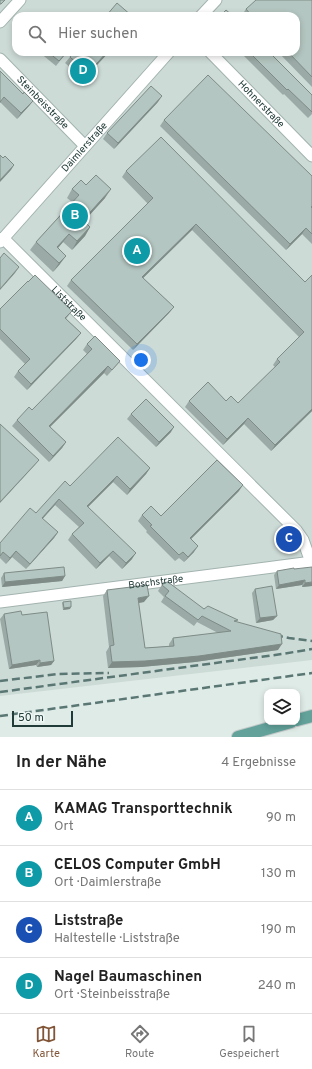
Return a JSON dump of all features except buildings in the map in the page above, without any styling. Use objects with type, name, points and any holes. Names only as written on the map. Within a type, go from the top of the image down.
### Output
[{"type":"main road","points":[[300,719],[312,716]]},
{"type":"main road","points":[[238,737],[280,725]]},
{"type":"street","points":[[0,22],[20,0]]},
{"type":"street","points":[[205,12],[216,0]]},
{"type":"street","name":"Daimlerstraße","points":[[2,240],[165,56]]},
{"type":"street","name":"Hohnerstraße","points":[[214,56],[312,156]]},
{"type":"street","name":"Steinbeisstraße","points":[[0,59],[85,146]]},
{"type":"street","name":"Liststraße","points":[[2,240],[296,530],[303,540],[312,562]]},
{"type":"street","name":"Boschstraße","points":[[0,602],[312,562]]},
{"type":"shaded area","points":[[0,0],[312,0],[312,660],[0,696]]},
{"type":"railway","points":[[275,635],[312,641]]},
{"type":"railway","points":[[0,692],[312,649]]},
{"type":"railway","points":[[0,681],[58,674],[109,673]]},
{"type":"railway","points":[[0,716],[312,673]]},
{"type":"place","name":"Nagel Baumaschinen","points":[[83,71]]},
{"type":"place","name":"CELOS Computer GmbH","points":[[75,216]]},
{"type":"place","name":"KAMAG Transporttechnik","points":[[137,251]]},
{"type":"place","name":"Liststraße","points":[[289,539]]}]
